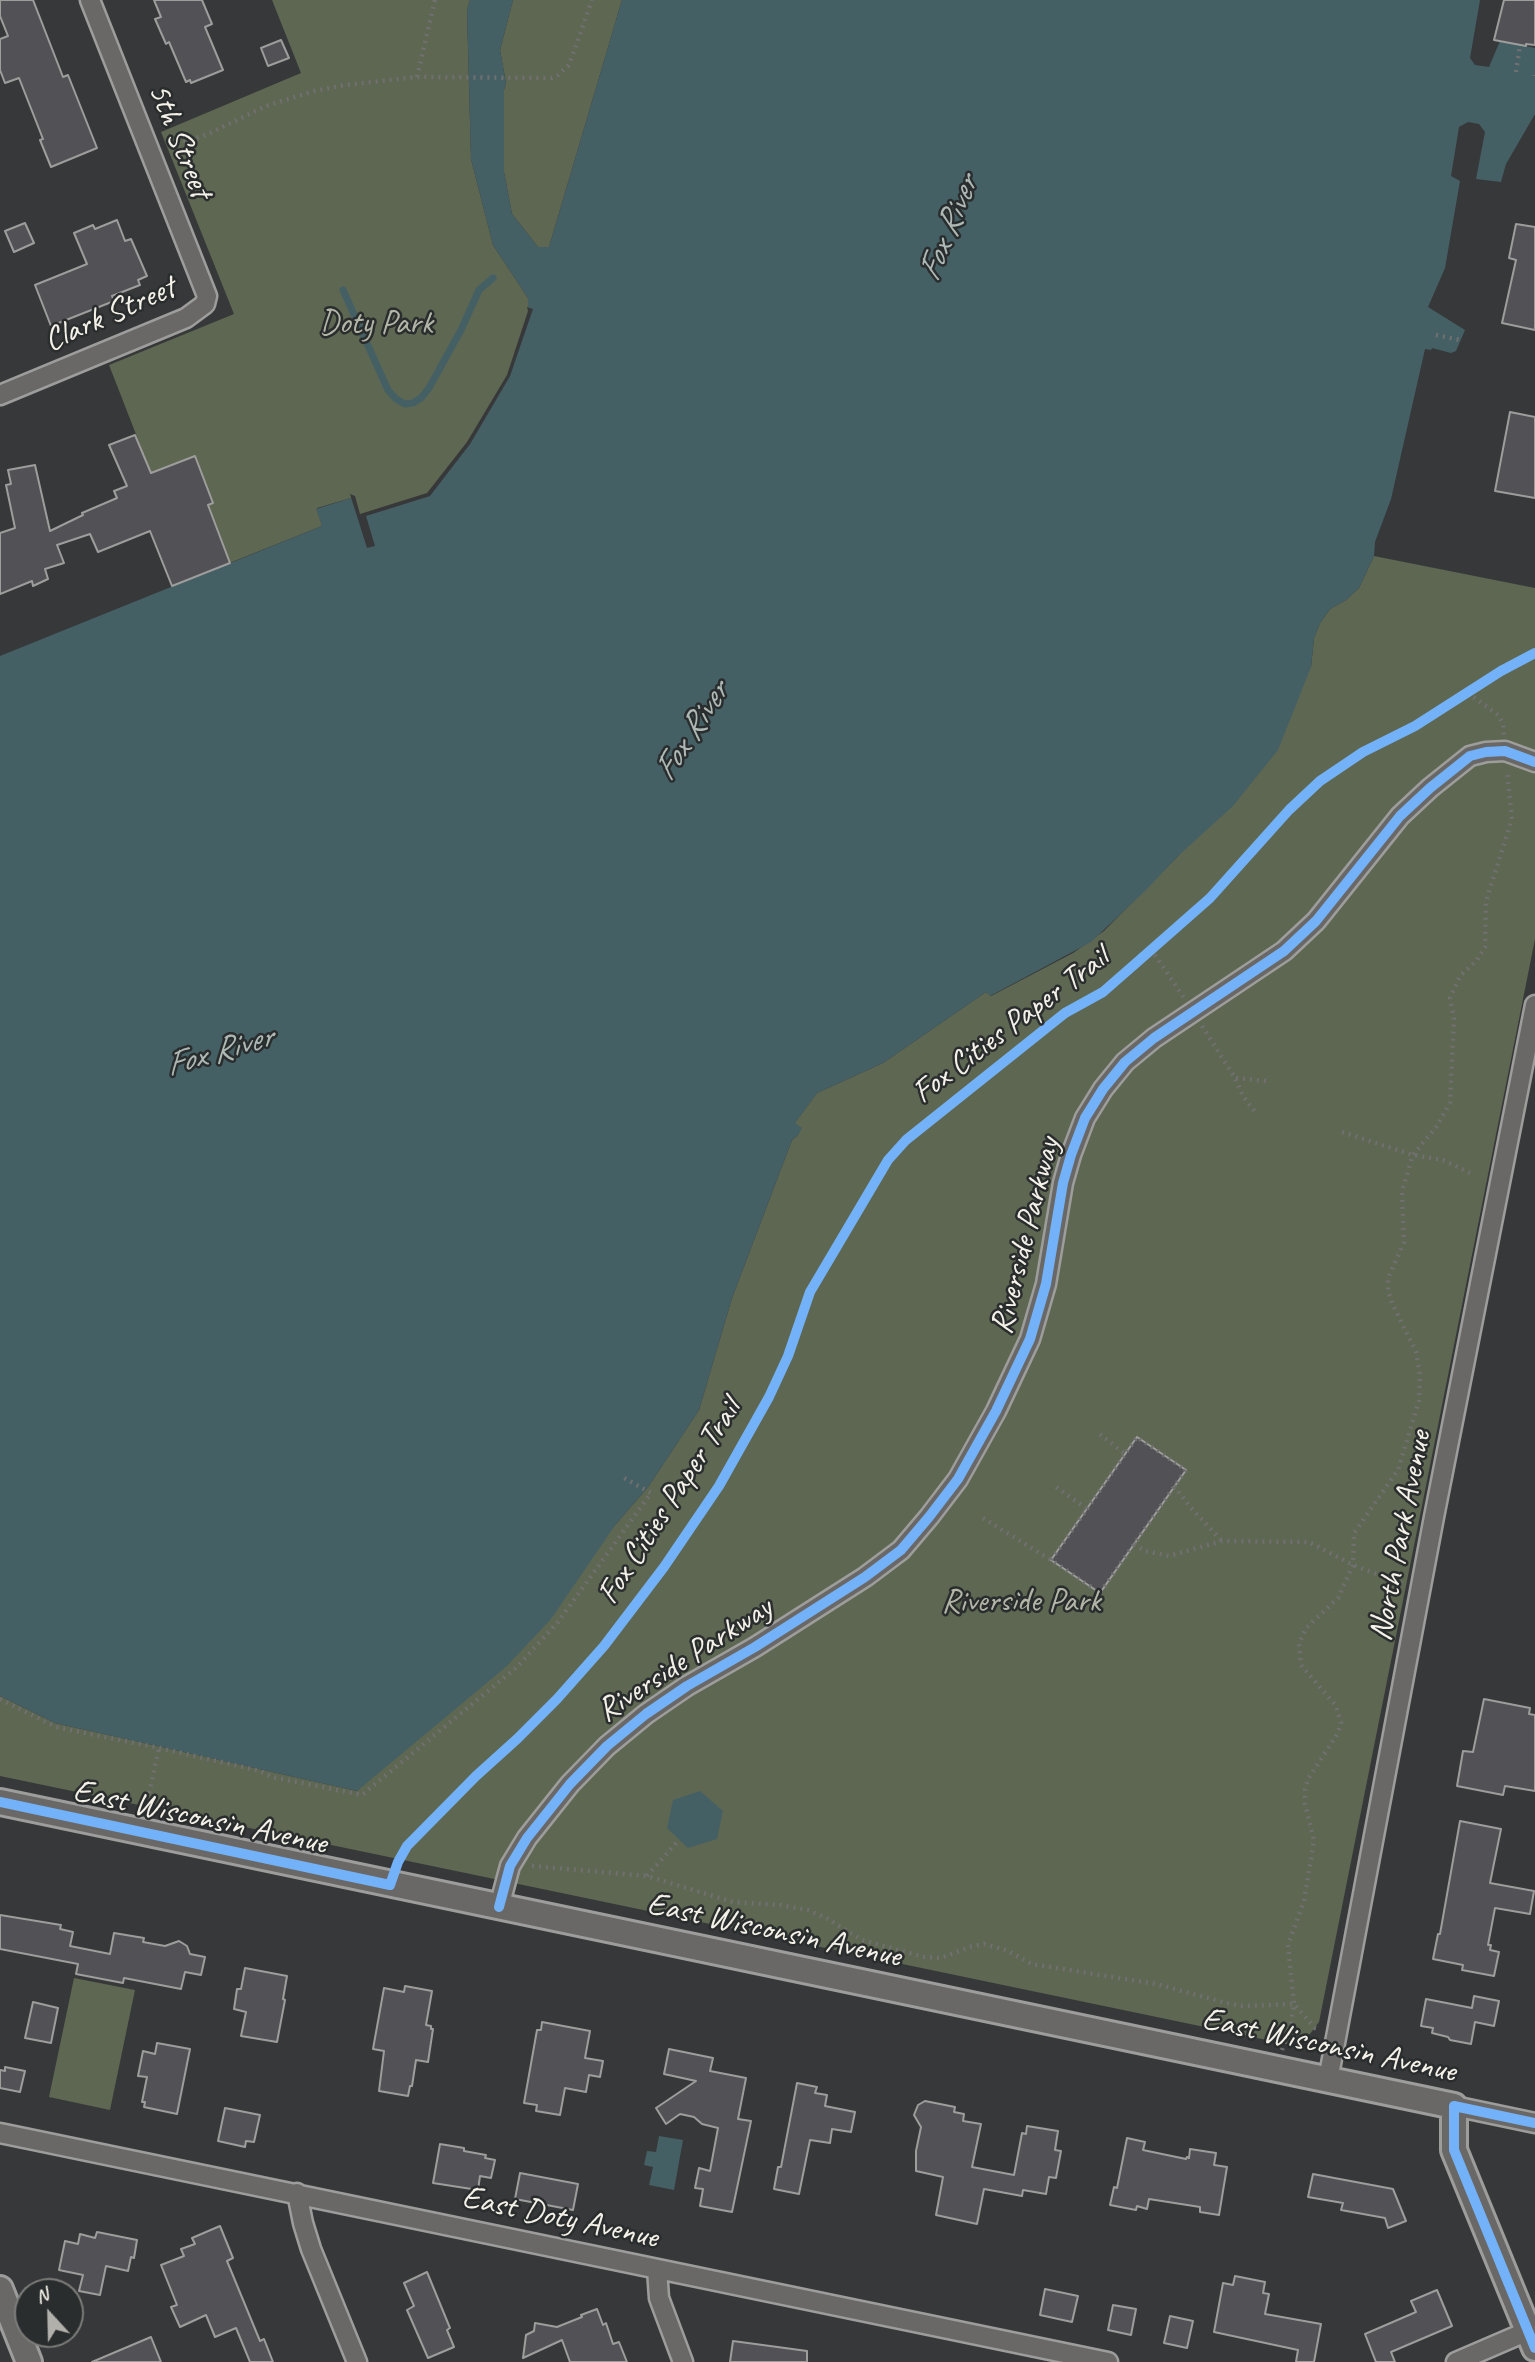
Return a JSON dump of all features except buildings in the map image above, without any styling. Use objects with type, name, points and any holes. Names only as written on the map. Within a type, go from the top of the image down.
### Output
[{"type":"main road","name":"East Wisconsin Avenue","points":[[0,1802],[1454,2106]]},
{"type":"main road","points":[[1454,2106],[1454,2150],[1531,2339]]},
{"type":"main road","points":[[0,2289],[29,2362]]},
{"type":"street","name":"5th Street","points":[[90,0],[203,284],[207,296],[205,304]]},
{"type":"street","name":"Clark Street","points":[[0,395],[186,318],[205,304]]},
{"type":"street","name":"Riverside Parkway","points":[[499,1907],[510,1866],[527,1838],[570,1783],[607,1746],[677,1693],[826,1604],[883,1564],[901,1550],[943,1498],[996,1411],[1030,1339],[1046,1284],[1063,1183],[1071,1155],[1085,1118],[1102,1089],[1125,1062],[1154,1038],[1284,951],[1316,921],[1400,816],[1470,756],[1505,751],[1535,762]]},
{"type":"street","name":"North Park Avenue","points":[[1328,2080],[1535,1005]]},
{"type":"street","name":"East Wisconsin Avenue","points":[[1454,2106],[1535,2123]]},
{"type":"street","name":"East Doty Avenue","points":[[0,2133],[1108,2362]]},
{"type":"street","points":[[297,2193],[311,2249],[357,2362]]},
{"type":"street","points":[[657,2269],[659,2298],[683,2362]]},
{"type":"street","points":[[1456,2362],[1531,2339]]},
{"type":"path","points":[[417,77],[435,0]]},
{"type":"path","points":[[177,145],[208,134],[266,106],[314,90],[417,77],[545,78],[558,75],[569,65],[592,0]]},
{"type":"path","points":[[1516,72],[1520,45]]},
{"type":"path","points":[[1436,335],[1460,341]]},
{"type":"path","points":[[1458,699],[1479,686]]},
{"type":"path","points":[[1283,2043],[1291,2023],[1294,2004],[1288,1944],[1304,1901],[1314,1840],[1305,1804],[1305,1790],[1308,1779],[1338,1733],[1341,1723],[1336,1706],[1301,1665],[1299,1643],[1306,1628],[1338,1598],[1353,1565],[1354,1533],[1398,1470],[1419,1401],[1420,1375],[1416,1352],[1388,1290],[1388,1278],[1404,1242],[1402,1191],[1413,1155],[1437,1126],[1450,1103],[1454,1019],[1450,998],[1460,976],[1477,960],[1485,947],[1486,901],[1512,819],[1503,724],[1498,715],[1468,693]]},
{"type":"path","points":[[1235,1078],[1267,1082]]},
{"type":"path","points":[[1342,1132],[1413,1155],[1443,1160],[1474,1175]]},
{"type":"path","points":[[1097,1432],[1125,1454]]},
{"type":"path","points":[[983,1518],[1100,1593],[1185,1470],[1137,1437],[1051,1560]]},
{"type":"path","points":[[0,1699],[56,1727],[362,1795],[517,1667],[558,1622],[651,1493],[624,1478]]},
{"type":"path","points":[[1174,1486],[1222,1541]]},
{"type":"path","points":[[1056,1487],[1087,1509]]},
{"type":"path","points":[[1134,1544],[1145,1551],[1169,1556],[1222,1541],[1309,1542],[1353,1565],[1421,1590]]},
{"type":"path","points":[[149,1793],[159,1748]]},
{"type":"path","points":[[647,1876],[677,1842]]},
{"type":"path","points":[[525,1866],[647,1876],[733,1902],[808,1910],[862,1940],[924,1957],[941,1958],[984,1944],[1006,1950],[1032,1964],[1156,1984],[1226,2003],[1242,2006],[1294,2004]]},
{"type":"path","points":[[1294,2004],[1315,2028],[1337,2033]]},
{"type":"green space","name":"Doty Park","points":[[272,0],[470,0],[467,10],[471,159],[493,245],[533,309],[510,376],[470,444],[430,496],[358,519],[351,498],[317,508],[322,526],[192,578],[109,365],[234,314],[161,132],[301,73]]},
{"type":"green space","points":[[513,0],[622,0],[549,247],[538,247],[512,214],[504,172],[506,83],[500,50]]},
{"type":"green space","name":"Riverside Park","points":[[1374,556],[1535,588],[1535,939],[1319,2022],[1310,2034],[1291,2045],[0,1776],[0,1696],[55,1723],[357,1791],[616,1524],[648,1487],[699,1410],[732,1298],[792,1140],[801,1128],[794,1124],[817,1093],[883,1063],[986,992],[991,996],[1073,953],[1104,931],[1178,856],[1311,667],[1314,638],[1320,623],[1330,609],[1359,588]]},
{"type":"green space","points":[[74,1978],[135,1990],[110,2110],[49,2097]]},
{"type":"water","name":"Fox River","points":[[470,0],[513,0],[500,50],[506,83],[504,172],[512,214],[538,247],[549,247],[622,0],[1480,0],[1470,58],[1475,65],[1489,67],[1500,41],[1535,48],[1535,114],[1506,164],[1501,182],[1476,179],[1485,132],[1479,124],[1468,122],[1459,127],[1451,176],[1460,181],[1445,268],[1428,307],[1465,330],[1456,351],[1451,353],[1425,349],[1391,499],[1375,542],[1374,556],[1359,588],[1330,609],[1320,623],[1314,638],[1311,667],[1278,750],[1233,806],[1091,942],[990,996],[986,992],[883,1063],[817,1093],[795,1123],[802,1128],[792,1140],[732,1298],[699,1410],[648,1487],[616,1524],[551,1619],[507,1666],[357,1791],[55,1723],[0,1696],[0,656],[322,526],[316,509],[351,498],[358,518],[429,496],[470,444],[510,376],[532,309],[528,307],[528,298],[493,245],[471,159],[467,10]]},
{"type":"water","points":[[700,1791],[723,1811],[717,1839],[688,1848],[667,1828],[673,1800]]},
{"type":"water","points":[[659,2136],[683,2140],[674,2190],[649,2185],[653,2167],[644,2165],[647,2151],[656,2152]]},
{"type":"pier","points":[[527,307],[533,309],[510,376],[470,444],[430,496],[366,516],[375,546],[367,548],[350,494],[355,496],[360,514],[427,493],[467,442],[507,375]]},
{"type":"waterway","points":[[343,290],[388,390],[405,404],[421,398],[429,388],[461,330],[479,290],[493,278]]},
{"type":"cycle path","name":"Fox Cities Paper Trail","points":[[0,1802],[390,1885],[407,1846],[557,1699],[604,1646],[664,1567],[719,1486],[769,1397],[788,1356],[810,1292],[888,1160],[906,1140],[1065,1013],[1103,992],[1210,898],[1289,810],[1320,781],[1363,752],[1415,726],[1501,671],[1535,653]]},
{"type":"cycle path","points":[[499,1907],[510,1866],[527,1838],[570,1784],[607,1746],[646,1714],[687,1686],[755,1647],[865,1577],[901,1550],[958,1479],[996,1411],[1030,1339],[1046,1284],[1063,1183],[1085,1118],[1103,1089],[1125,1062],[1154,1038],[1284,951],[1316,921],[1400,816],[1470,756],[1505,751],[1535,762]]},
{"type":"cycle path","points":[[1535,2123],[1454,2106],[1454,2150],[1535,2348]]}]
